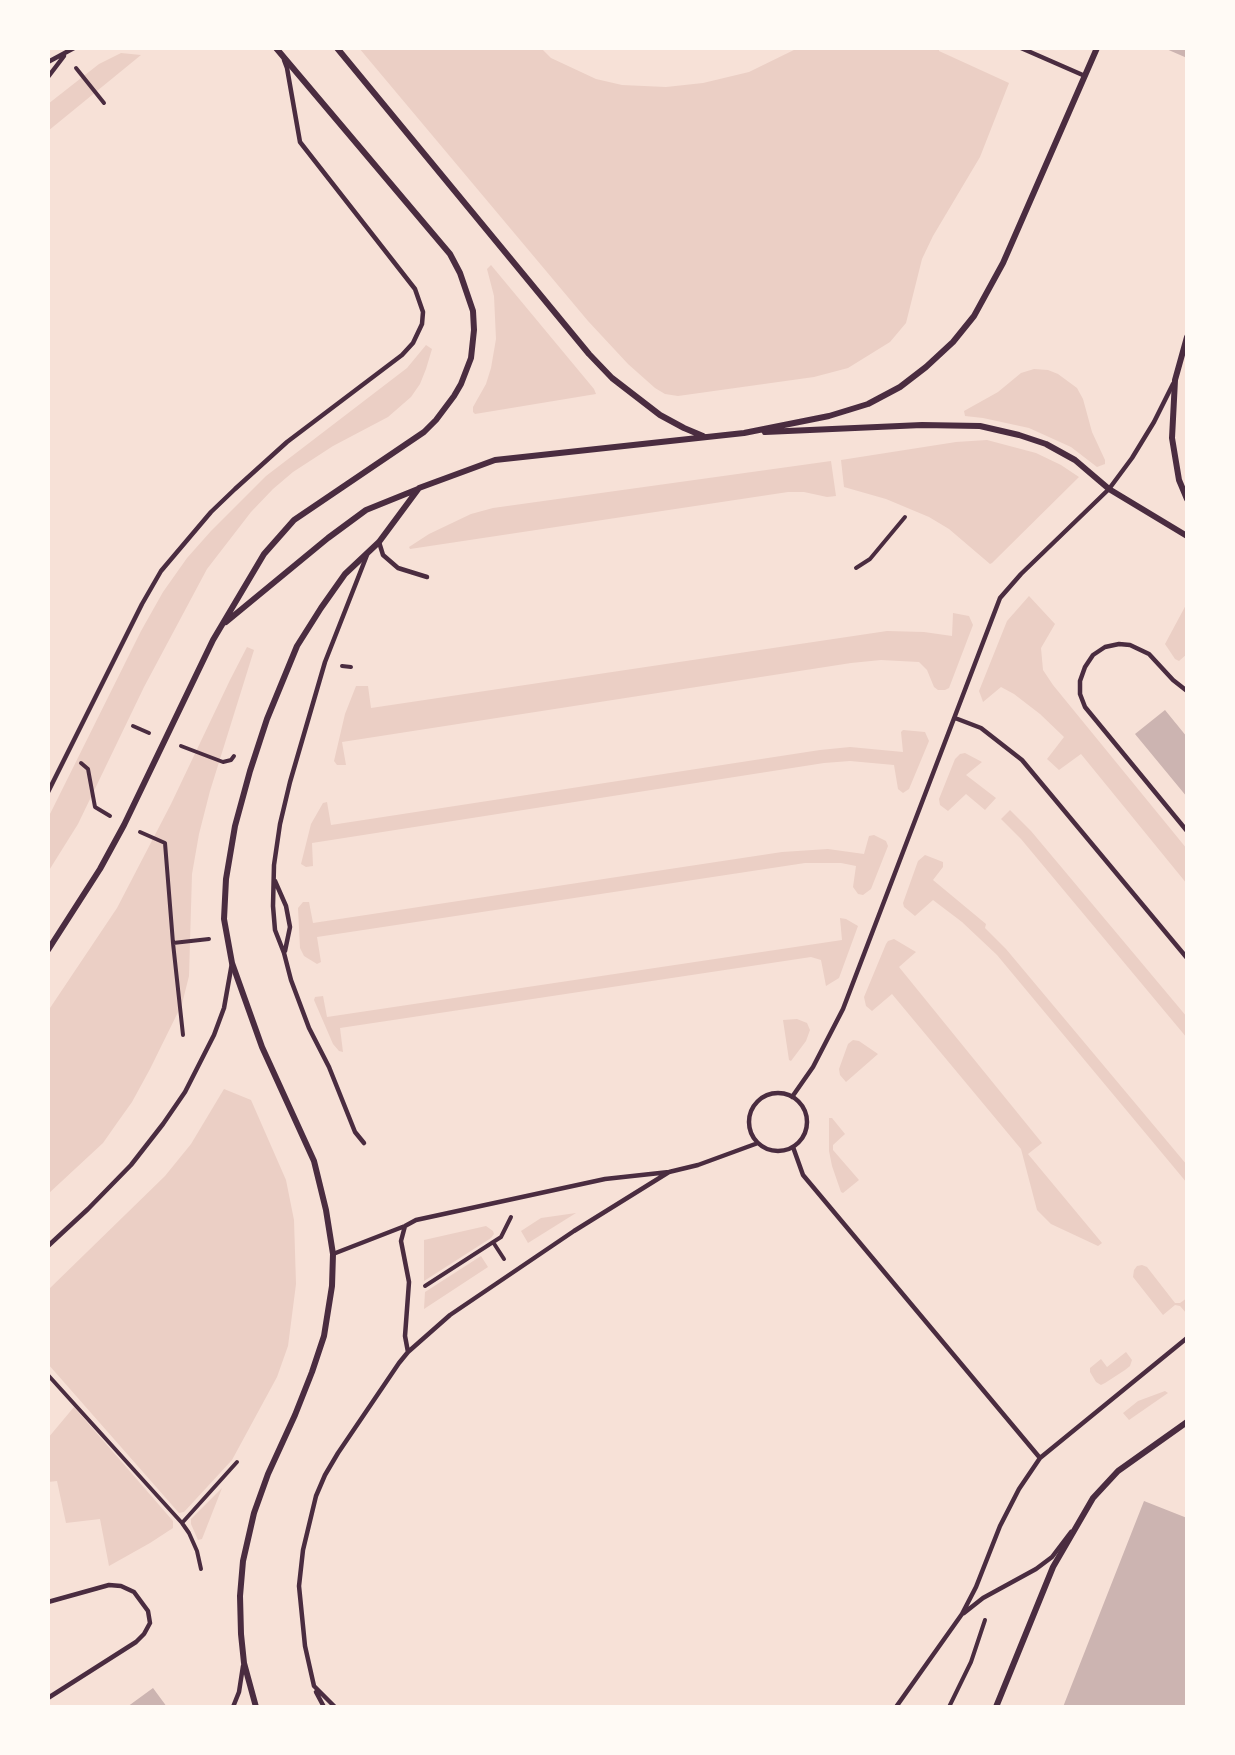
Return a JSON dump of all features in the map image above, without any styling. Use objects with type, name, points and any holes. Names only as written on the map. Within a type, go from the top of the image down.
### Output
[{"type":"street","points":[[337,48],[589,354],[612,378],[660,415],[706,437]]},
{"type":"street","points":[[744,433],[829,416],[868,404],[900,387],[953,342],[974,316],[1003,263],[1097,48]]},
{"type":"street","points":[[48,950],[100,869],[124,825],[221,627],[264,554],[294,520],[424,432],[436,420],[461,384],[471,358],[474,330],[471,303],[450,254],[277,49]]},
{"type":"street","points":[[1187,337],[1175,380],[1172,438],[1179,480],[1187,499]]},
{"type":"street","points":[[221,627],[328,538],[366,510],[419,488],[495,460],[744,433],[922,425],[980,426],[1047,444],[1076,460],[1109,489],[1187,536]]},
{"type":"street","points":[[256,1707],[243,1663],[240,1596],[243,1562],[254,1513],[268,1474],[300,1404],[324,1336],[332,1286],[333,1254],[326,1210],[314,1161],[262,1047],[232,963],[224,919],[226,879],[234,826],[267,719],[297,646],[345,574],[379,542],[419,488]]},
{"type":"street","points":[[996,1707],[1053,1567],[1093,1498],[1119,1471],[1187,1422]]},
{"type":"lane","points":[[48,62],[74,48]]},
{"type":"lane","points":[[1021,48],[1085,76]]},
{"type":"lane","points":[[48,792],[141,604],[162,571],[211,512],[262,464],[402,355],[413,343],[422,324],[423,312],[415,289],[300,142],[287,68],[277,49]]},
{"type":"lane","points":[[48,77],[65,54]]},
{"type":"lane","points":[[792,1097],[813,1067],[843,1009],[1000,598],[1021,574],[1109,489],[1132,458],[1154,422],[1175,380]]},
{"type":"lane","points":[[379,542],[383,555],[398,568],[428,577]]},
{"type":"lane","points":[[364,1143],[355,1132],[329,1067],[309,1028],[275,930],[273,906],[280,824],[325,662],[369,550]]},
{"type":"lane","points":[[1187,691],[1173,680],[1149,654],[1130,645],[1119,644],[1105,647],[1093,655],[1080,681],[1080,694],[1090,714],[1187,831]]},
{"type":"lane","points":[[955,718],[981,728],[1022,760],[1187,957]]},
{"type":"lane","points":[[274,879],[286,906],[290,927],[284,953]]},
{"type":"lane","points":[[48,1246],[131,1165],[163,1125],[184,1092],[218,1026],[224,1008],[232,963]]},
{"type":"lane","points":[[784,1094],[792,1097],[799,1102],[807,1118],[804,1135],[793,1147],[784,1151],[766,1148],[752,1135],[750,1116],[753,1108],[766,1096],[784,1094]]},
{"type":"lane","points":[[333,1254],[416,1220],[605,1179],[669,1172],[698,1165],[758,1143]]},
{"type":"lane","points":[[793,1147],[803,1174],[1040,1458]]},
{"type":"lane","points":[[324,1707],[314,1686],[301,1618],[299,1586],[303,1550],[316,1496],[325,1474],[408,1352],[450,1315],[574,1231],[669,1172]]},
{"type":"lane","points":[[405,1226],[401,1241],[409,1282],[405,1336],[408,1352]]},
{"type":"lane","points":[[896,1707],[962,1614],[976,1587],[1000,1526],[1019,1489],[1040,1458],[1187,1338]]},
{"type":"lane","points":[[962,1614],[983,1598],[1036,1569],[1052,1557],[1075,1526]]},
{"type":"lane","points":[[48,1602],[110,1585],[121,1586],[134,1592],[148,1611],[150,1623],[136,1642],[48,1698]]},
{"type":"lane","points":[[233,1707],[239,1692],[243,1663]]},
{"type":"lane","points":[[314,1686],[334,1707]]},
{"type":"path","points":[[65,54],[104,103]]},
{"type":"path","points":[[856,568],[870,559],[905,517]]},
{"type":"path","points":[[133,726],[223,762],[231,760],[238,746]]},
{"type":"path","points":[[69,753],[88,769],[95,807],[124,825],[165,843],[183,1035]]},
{"type":"path","points":[[173,943],[227,937]]},
{"type":"path","points":[[424,1287],[501,1237],[509,1223],[517,1199]]},
{"type":"path","points":[[48,1375],[182,1522],[197,1551],[201,1569]]},
{"type":"path","points":[[182,1522],[237,1462]]},
{"type":"path","points":[[949,1707],[971,1662],[987,1613]]},
{"type":"shaded area","points":[[359,48],[541,48],[551,58],[596,79],[622,85],[666,87],[703,83],[749,72],[798,48],[939,48],[939,51],[1009,83],[980,157],[933,236],[922,259],[906,323],[890,342],[848,368],[814,377],[678,396],[665,394],[655,388],[628,364],[588,321]]},
{"type":"shaded area","points":[[121,53],[141,55],[48,131],[48,104],[99,64]]},
{"type":"shaded area","points":[[491,265],[596,394],[475,414],[473,412],[473,407],[486,384],[496,339],[494,296],[487,269]]},
{"type":"shaded area","points":[[426,345],[432,349],[420,384],[411,397],[388,417],[333,446],[293,472],[251,512],[207,569],[144,687],[78,824],[48,872],[48,818],[141,631],[163,592],[187,558],[266,476],[407,368]]},
{"type":"shaded area","points":[[1034,369],[1048,370],[1058,374],[1077,388],[1083,399],[1092,432],[1105,464],[1097,467],[1071,447],[1029,428],[965,416],[964,411],[998,392],[1021,373]]},
{"type":"shaded area","points":[[987,440],[1036,453],[1079,477],[990,564],[949,529],[929,517],[886,499],[844,487],[841,460],[956,442]]},
{"type":"shaded area","points":[[831,461],[836,496],[788,492],[410,549],[409,547],[429,534],[471,514],[493,508]]},
{"type":"shaded area","points":[[1029,596],[1055,624],[1041,648],[1043,670],[1187,849],[1187,884],[1081,754],[1059,770],[1047,759],[1064,737],[1040,714],[1001,687],[983,702],[979,691],[1007,621]]},
{"type":"shaded area","points":[[1187,603],[1187,654],[1179,661],[1175,659],[1165,644]]},
{"type":"shaded area","points":[[953,613],[969,616],[973,625],[949,688],[945,690],[938,690],[934,687],[927,670],[919,662],[881,660],[851,663],[342,742],[346,765],[337,765],[334,761],[345,714],[356,686],[368,686],[371,708],[887,631],[924,632],[952,636]]},
{"type":"shaded area","points":[[247,647],[254,650],[199,834],[192,874],[189,976],[182,1004],[132,1102],[103,1143],[48,1194],[48,1011],[117,908],[171,804]]},
{"type":"shaded area","points":[[903,730],[925,732],[929,741],[909,789],[903,793],[898,789],[894,765],[850,761],[824,763],[312,843],[313,866],[306,867],[301,864],[311,824],[323,803],[327,802],[331,825],[820,750],[850,747],[903,752],[901,732]]},
{"type":"shaded area","points":[[965,753],[982,762],[966,775],[996,798],[985,810],[966,794],[948,811],[940,805],[939,799],[955,759]]},
{"type":"shaded area","points":[[1010,810],[1031,831],[1187,1017],[1187,1038],[1021,839],[1001,819]]},
{"type":"shaded area","points":[[874,835],[886,841],[888,846],[871,889],[863,895],[858,894],[853,887],[856,866],[841,863],[805,863],[317,937],[321,962],[317,964],[304,956],[300,948],[298,908],[303,902],[309,902],[313,923],[782,852],[828,849],[864,854],[869,836]]},
{"type":"shaded area","points":[[925,855],[943,862],[943,867],[933,880],[986,924],[985,928],[1006,949],[1187,1165],[1187,1183],[997,955],[962,922],[933,900],[915,916],[904,907],[903,903],[918,861]]},
{"type":"shaded area","points":[[840,918],[858,926],[839,978],[826,986],[821,960],[811,957],[340,1028],[343,1052],[333,1044],[314,1000],[315,997],[323,996],[327,1017],[842,940]]},
{"type":"shaded area","points":[[894,939],[916,952],[899,967],[1042,1143],[1028,1154],[1102,1243],[1098,1246],[1051,1224],[1037,1210],[1021,1149],[892,994],[872,1011],[866,1006],[864,997],[886,944]]},
{"type":"shaded area","points":[[797,1019],[807,1023],[810,1030],[806,1041],[791,1061],[783,1020]]},
{"type":"shaded area","points":[[853,1040],[859,1041],[878,1054],[846,1082],[840,1075],[839,1069],[848,1044]]},
{"type":"shaded area","points":[[224,1089],[251,1100],[286,1180],[294,1220],[296,1284],[288,1346],[277,1377],[232,1460],[184,1512],[179,1513],[48,1364],[48,1290],[165,1176],[191,1144]]},
{"type":"shaded area","points":[[829,1118],[832,1118],[845,1134],[833,1145],[833,1150],[859,1180],[843,1193],[832,1166],[829,1151]]},
{"type":"shaded area","points":[[576,1213],[528,1243],[521,1231],[541,1218]]},
{"type":"shaded area","points":[[486,1226],[493,1231],[491,1238],[424,1281],[424,1240]]},
{"type":"shaded area","points":[[481,1256],[488,1267],[424,1309],[425,1292]]},
{"type":"shaded area","points":[[1137,1266],[1147,1267],[1175,1303],[1180,1303],[1187,1298],[1187,1314],[1180,1306],[1175,1305],[1163,1315],[1133,1277]]},
{"type":"shaded area","points":[[1126,1352],[1132,1360],[1130,1366],[1101,1385],[1096,1382],[1090,1368],[1101,1359],[1107,1367]]},
{"type":"shaded area","points":[[1165,1391],[1168,1393],[1129,1420],[1123,1413],[1138,1401]]},
{"type":"shaded area","points":[[74,1407],[173,1521],[173,1528],[109,1566],[100,1519],[66,1523],[57,1481],[48,1482],[48,1438]]},
{"type":"shaded area","points":[[222,1488],[202,1539],[198,1540],[191,1519]]},
{"type":"building","points":[[1164,48],[1187,48],[1187,58]]},
{"type":"building","points":[[1165,710],[1187,737],[1187,797],[1135,734]]},
{"type":"building","points":[[1144,1501],[1187,1518],[1187,1707],[1063,1707]]},
{"type":"building","points":[[153,1688],[167,1707],[127,1707]]}]
